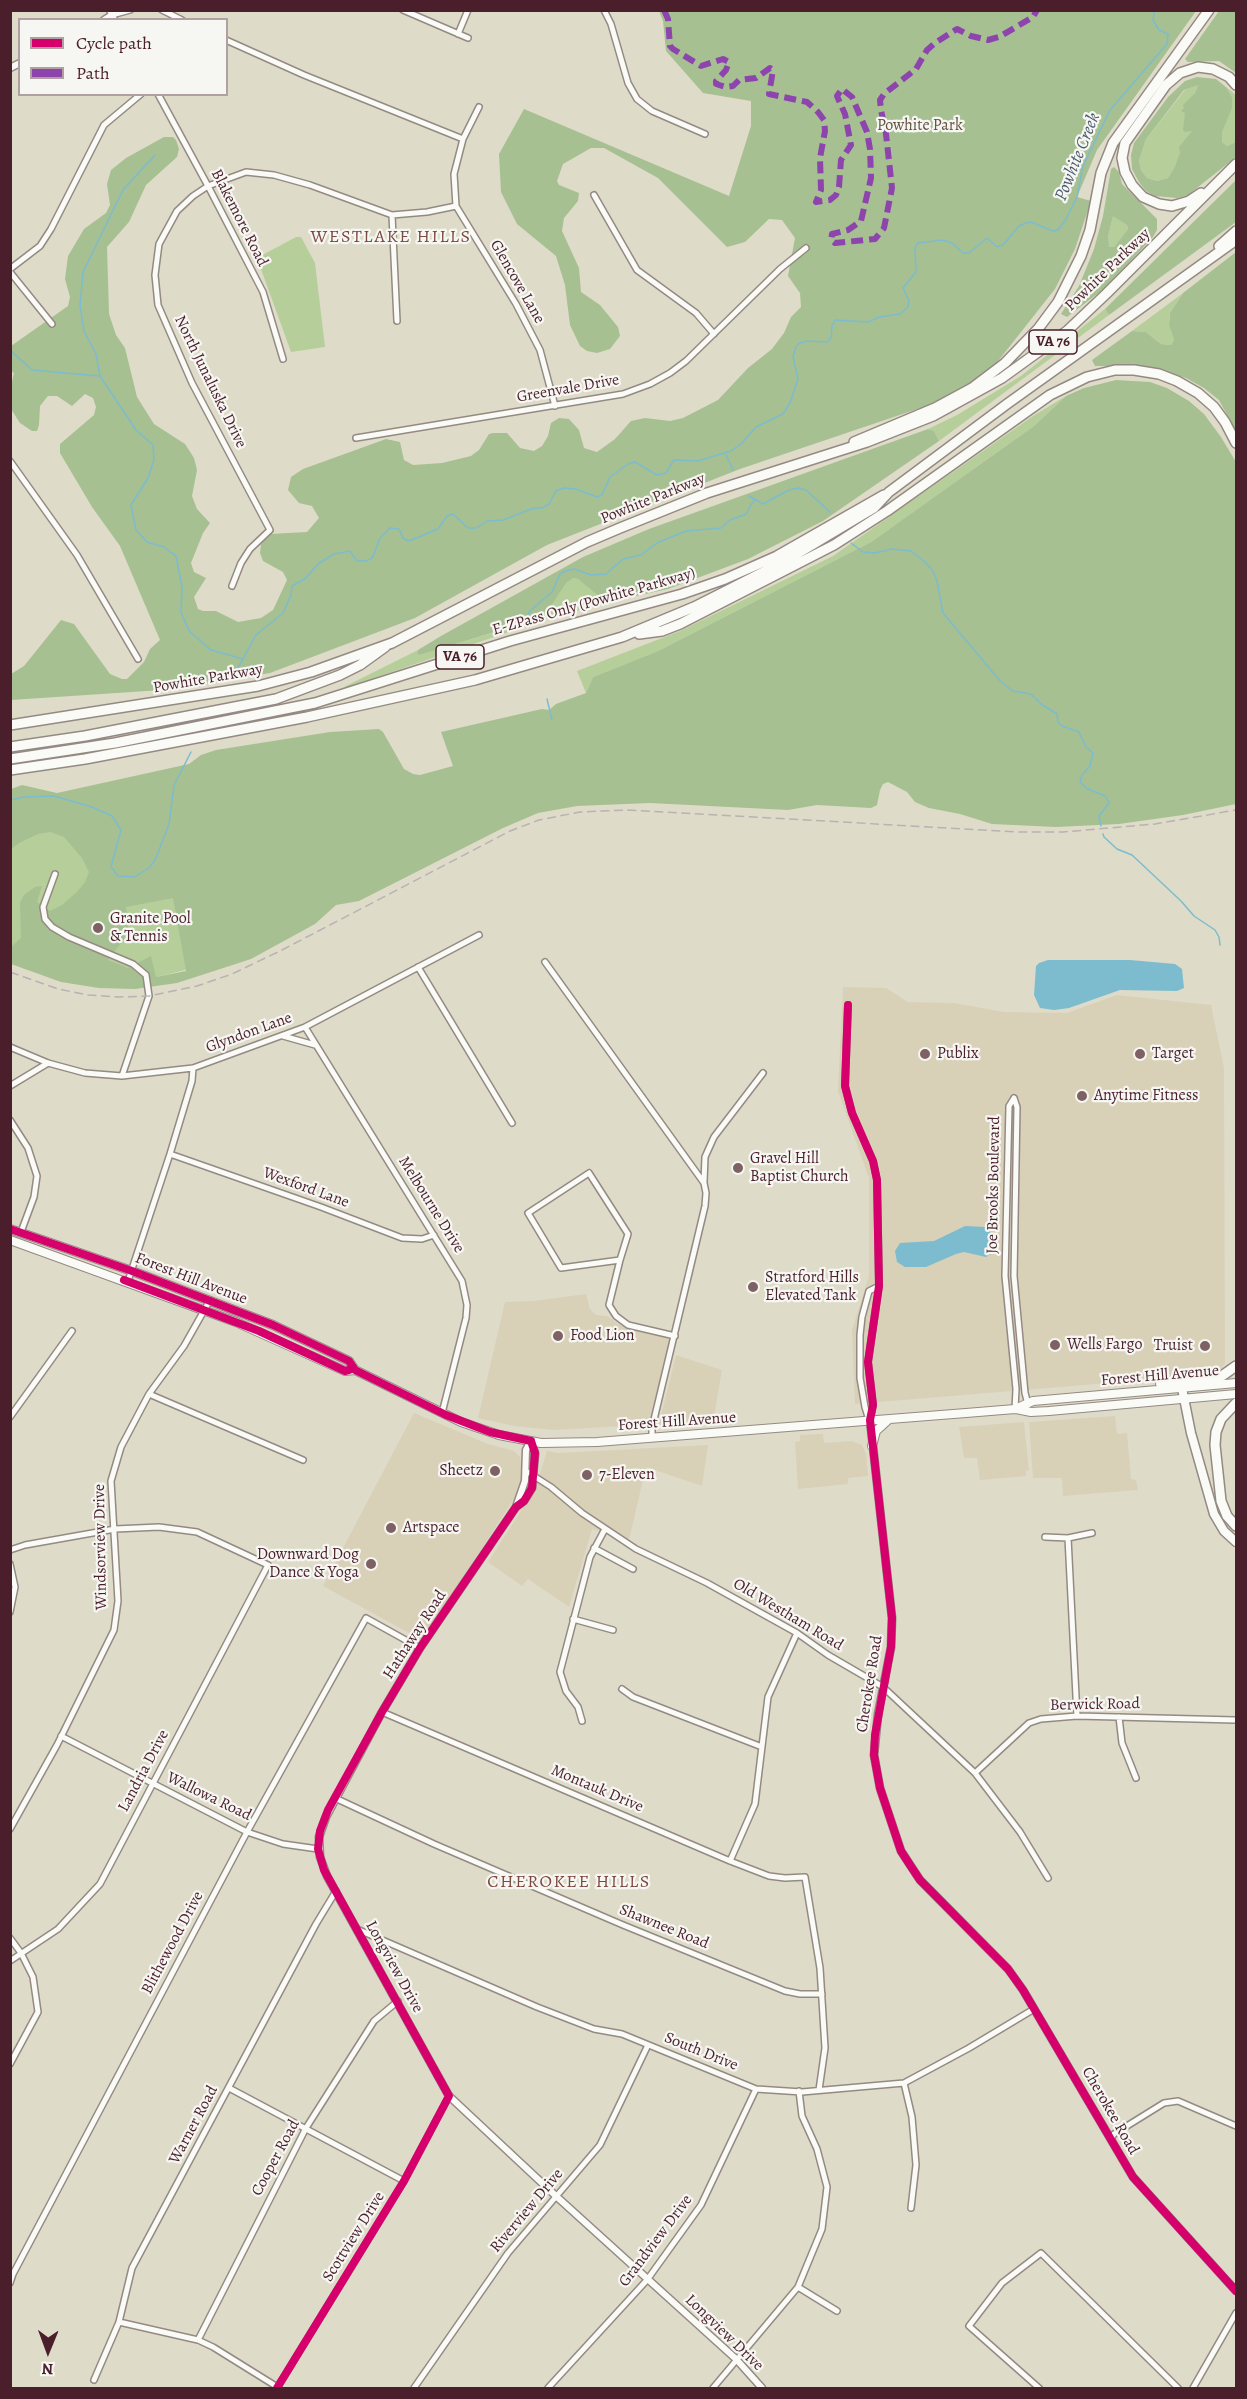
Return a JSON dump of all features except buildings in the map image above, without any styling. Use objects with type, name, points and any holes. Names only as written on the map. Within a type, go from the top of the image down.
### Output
[{"type":"highway","points":[[833,453],[865,436],[935,408],[972,388],[1005,363],[1038,329],[1058,302],[1081,256],[1103,167],[1113,143],[1209,10]]},
{"type":"highway","points":[[1234,167],[1190,201],[1166,206],[1148,200],[1135,190],[1125,172],[1122,153],[1132,130],[1166,85],[1180,73],[1198,67],[1213,69],[1224,74],[1236,85]]},
{"type":"highway","name":"Powhite Parkway","points":[[10,725],[269,684],[311,672],[392,643],[588,542],[620,528],[707,493],[889,434],[933,416],[983,390],[1030,360],[1091,309],[1234,167]]},
{"type":"highway","points":[[1195,268],[1236,231]]},
{"type":"highway","name":"VA 76","points":[[10,770],[95,758],[386,701],[475,680],[622,637],[694,607],[787,560],[874,508],[889,492],[1236,240]]},
{"type":"highway","points":[[622,637],[662,631],[680,624],[824,550],[887,511],[1050,395],[1088,377],[1115,370],[1134,370],[1159,374],[1177,381],[1198,393],[1214,407],[1236,443]]},
{"type":"highway","name":"E-ZPass Only (Powhite Parkway)","points":[[10,759],[115,742],[303,706],[529,635],[682,594],[725,579],[777,556],[889,492]]},
{"type":"highway","name":"VA 76","points":[[10,747],[107,732],[276,699],[340,675],[360,665],[392,643]]},
{"type":"highway","points":[[1236,1366],[1219,1378],[1183,1385],[1183,1400],[1214,1514],[1224,1531],[1236,1542]]},
{"type":"highway","points":[[1236,1403],[1221,1419],[1216,1432],[1215,1445],[1221,1502],[1227,1516],[1236,1526]]},
{"type":"main road","name":"Forest Hill Avenue","points":[[10,1229],[210,1300],[308,1341],[349,1361],[355,1370],[442,1413],[490,1432],[531,1441],[568,1443],[652,1438],[890,1419],[1015,1408],[1028,1403],[1142,1391],[1151,1386],[1236,1383]]},
{"type":"main road","name":"Forest Hill Avenue","points":[[10,1240],[128,1281],[259,1331],[345,1371],[355,1370]]},
{"type":"main road","name":"Forest Hill Avenue","points":[[1015,1408],[1031,1412],[1236,1394]]},
{"type":"main road","points":[[872,1446],[876,1431],[890,1419]]},
{"type":"street","points":[[112,15],[130,10]]},
{"type":"street","points":[[162,10],[178,18]]},
{"type":"street","points":[[403,10],[468,38]]},
{"type":"street","points":[[458,34],[468,10]]},
{"type":"street","points":[[604,10],[611,24],[628,82],[637,99],[652,111],[705,135]]},
{"type":"street","points":[[228,41],[304,75],[463,139]]},
{"type":"street","points":[[52,324],[10,271],[40,246],[51,229],[104,125],[139,96]]},
{"type":"street","name":"Blakemore Road","points":[[159,96],[263,292],[284,359]]},
{"type":"street","name":"Glencove Lane","points":[[479,107],[463,139],[454,174],[456,206],[516,304],[540,351],[555,406]]},
{"type":"street","name":"North Junaluska Drive","points":[[232,586],[250,549],[270,530],[192,383],[158,305],[155,275],[159,244],[177,211],[193,196],[208,186],[246,172],[274,175],[310,185],[392,215]]},
{"type":"street","points":[[594,195],[637,270],[696,313],[714,334]]},
{"type":"street","points":[[397,321],[392,215],[427,212],[456,206]]},
{"type":"street","name":"Greenvale Drive","points":[[356,438],[623,394],[650,384],[686,361],[780,269],[806,248]]},
{"type":"street","points":[[10,461],[77,555],[138,660]]},
{"type":"street","points":[[55,874],[43,907],[45,919],[52,927],[69,937],[133,964],[146,975],[149,996],[123,1076]]},
{"type":"street","name":"Glyndon Lane","points":[[10,1047],[48,1063],[85,1073],[123,1076],[193,1068],[305,1027],[479,935]]},
{"type":"street","points":[[545,962],[704,1183]]},
{"type":"street","points":[[418,967],[512,1123]]},
{"type":"street","name":"Cherokee Road","points":[[848,1005],[845,1086],[852,1113],[876,1169],[879,1286],[868,1362],[873,1405],[870,1420],[892,1618],[891,1647],[875,1735],[876,1773],[902,1851],[920,1880],[1008,1969],[1144,2191],[1236,2291]]},
{"type":"street","name":"Melbourne Drive","points":[[305,1027],[462,1281],[467,1305],[442,1413]]},
{"type":"street","points":[[282,1036],[300,1039],[316,1046]]},
{"type":"street","points":[[10,1086],[48,1063]]},
{"type":"street","points":[[128,1281],[170,1154],[192,1081],[193,1068]]},
{"type":"street","points":[[652,1438],[652,1428],[705,1206],[705,1157],[714,1137],[763,1073]]},
{"type":"street","name":"Joe Brooks Boulevard","points":[[1015,1408],[1016,1389],[1005,1276],[1010,1106],[1014,1098],[1017,1107],[1014,1275],[1025,1393],[1031,1412]]},
{"type":"street","points":[[10,1120],[28,1148],[37,1176],[34,1197],[21,1232]]},
{"type":"street","name":"Wexford Lane","points":[[170,1154],[402,1238],[422,1239],[434,1235]]},
{"type":"street","points":[[620,1260],[561,1268],[528,1213],[590,1173],[628,1234],[609,1305],[616,1316],[628,1325],[675,1336]]},
{"type":"street","name":"Cherokee Road","points":[[870,1420],[865,1407],[860,1378],[860,1335],[869,1291],[879,1286]]},
{"type":"street","name":"Windsorview Drive","points":[[10,1829],[61,1736],[114,1630],[118,1601],[111,1481],[121,1447],[149,1394],[184,1346],[210,1300]]},
{"type":"street","points":[[10,1417],[72,1331]]},
{"type":"street","points":[[149,1394],[303,1460]]},
{"type":"street","points":[[531,1441],[535,1451],[535,1477]]},
{"type":"street","name":"Hathaway Road","points":[[516,1507],[524,1485],[526,1450],[531,1441]]},
{"type":"street","name":"Old Westham Road","points":[[526,1471],[551,1487],[573,1507],[650,1557],[706,1583],[797,1633],[828,1655],[883,1687],[975,1773],[1020,1832],[1048,1878]]},
{"type":"street","name":"Hathaway Road","points":[[318,1849],[320,1831],[335,1798],[382,1712],[420,1648],[516,1507],[529,1494],[535,1477]]},
{"type":"street","name":"Landria Drive","points":[[10,1961],[58,1929],[100,1884],[268,1565],[197,1532],[159,1527],[115,1529]]},
{"type":"street","points":[[10,1550],[25,1545],[115,1529]]},
{"type":"street","points":[[582,1721],[578,1707],[566,1690],[560,1672],[590,1557],[605,1529]]},
{"type":"street","points":[[1045,1537],[1068,1538],[1092,1533]]},
{"type":"street","points":[[1068,1538],[1077,1716]]},
{"type":"street","points":[[594,1548],[633,1569]]},
{"type":"street","points":[[10,1564],[15,1587],[10,1612]]},
{"type":"street","name":"Blithewood Drive","points":[[10,2283],[15,2269],[247,1832],[366,1618],[420,1648]]},
{"type":"street","points":[[573,1619],[613,1630]]},
{"type":"street","points":[[730,1861],[754,1804],[768,1696],[797,1633]]},
{"type":"street","points":[[622,1689],[633,1697],[762,1747]]},
{"type":"street","name":"Montauk Drive","points":[[382,1712],[730,1861],[769,1876],[805,1877],[822,1994]]},
{"type":"street","name":"Berwick Road","points":[[975,1773],[1029,1723],[1041,1719],[1077,1716],[1235,1719]]},
{"type":"street","points":[[1119,1717],[1122,1743],[1136,1778]]},
{"type":"street","name":"Wallowa Road","points":[[61,1736],[247,1832],[283,1844],[318,1849]]},
{"type":"street","name":"Shawnee Road","points":[[335,1798],[434,1844],[644,1934],[785,1990],[800,1994],[822,1994]]},
{"type":"street","name":"Longview Drive","points":[[318,1849],[321,1864],[449,2096],[556,2197],[736,2359],[762,2388]]},
{"type":"street","name":"Warner Road","points":[[94,2380],[119,2322],[132,2268],[316,1924],[336,1891]]},
{"type":"street","name":"South Drive","points":[[359,1930],[594,2030],[622,2034],[756,2089],[799,2091],[904,2083],[1034,2009]]},
{"type":"street","points":[[10,1938],[21,1953],[33,1977],[38,2012],[10,2064]]},
{"type":"street","points":[[819,2090],[825,2048],[822,1994]]},
{"type":"street","name":"Cooper Road","points":[[198,2340],[306,2128],[374,2021],[398,2001]]},
{"type":"street","name":"Riverview Drive","points":[[414,2388],[508,2253],[600,2145],[648,2045]]},
{"type":"street","points":[[904,2083],[912,2117],[916,2166],[911,2208]]},
{"type":"street","points":[[229,2088],[404,2181]]},
{"type":"street","name":"Grandview Drive","points":[[548,2388],[648,2280],[701,2205],[756,2089]]},
{"type":"street","points":[[713,2388],[798,2287],[822,2229],[827,2187],[817,2149],[802,2116],[799,2091]]},
{"type":"street","name":"Scottview Drive","points":[[278,2388],[404,2181],[449,2096]]},
{"type":"street","points":[[1111,2139],[1114,2134],[1164,2103],[1178,2101],[1236,2126]]},
{"type":"street","points":[[1039,2388],[969,2326],[1002,2283],[1041,2253],[1178,2388]]},
{"type":"street","points":[[798,2287],[837,2311]]},
{"type":"street","points":[[1193,2388],[1236,2313]]},
{"type":"street","points":[[119,2322],[198,2340],[278,2388]]},
{"type":"shaded area","points":[[843,987],[886,988],[908,1002],[954,1003],[1004,1012],[1067,1013],[1117,995],[1211,1005],[1224,1068],[1225,1363],[1217,1374],[855,1404],[852,1330],[869,1276],[869,1178],[838,1091]]},
{"type":"shaded area","points":[[586,1294],[590,1309],[596,1315],[607,1316],[620,1325],[668,1338],[670,1342],[650,1419],[640,1425],[555,1430],[514,1426],[478,1418],[505,1302],[534,1301]]},
{"type":"shaded area","points":[[676,1355],[722,1370],[713,1422],[662,1427],[659,1424]]},
{"type":"shaded area","points":[[414,1413],[488,1444],[514,1451],[520,1457],[523,1473],[519,1491],[422,1640],[323,1586]]},
{"type":"shaded area","points":[[1115,1416],[1117,1434],[1127,1433],[1131,1479],[1136,1480],[1138,1490],[1063,1496],[1062,1478],[1033,1478],[1029,1422]]},
{"type":"shaded area","points":[[1024,1422],[1029,1470],[1026,1471],[1026,1476],[980,1480],[977,1458],[964,1458],[959,1427]]},
{"type":"shaded area","points":[[823,1434],[824,1443],[851,1441],[862,1445],[866,1454],[868,1476],[848,1478],[848,1484],[798,1489],[795,1442],[800,1441],[800,1435]]},
{"type":"shaded area","points":[[708,1445],[702,1486],[646,1467],[629,1540],[592,1529],[569,1607],[528,1579],[522,1586],[488,1562],[535,1489],[547,1451],[559,1453]]},
{"type":"green space","name":"Powhite Park","points":[[659,11],[1196,11],[1097,150],[1077,197],[1091,201],[1075,249],[1055,289],[991,370],[938,402],[740,469],[547,545],[415,618],[270,673],[177,689],[11,700],[11,674],[24,666],[61,620],[74,624],[110,674],[122,679],[127,679],[144,662],[150,649],[160,640],[120,546],[92,507],[60,453],[60,444],[94,415],[96,407],[93,398],[85,394],[72,406],[57,396],[48,396],[40,406],[37,431],[32,431],[20,423],[11,409],[11,386],[14,373],[11,371],[11,346],[68,306],[70,297],[65,279],[68,256],[84,229],[106,213],[110,205],[107,184],[111,170],[126,158],[164,137],[173,137],[176,140],[179,149],[177,157],[146,185],[129,222],[107,247],[109,314],[116,335],[125,348],[137,397],[154,424],[185,444],[194,458],[197,470],[192,496],[197,509],[210,523],[203,533],[191,563],[194,572],[206,578],[194,597],[198,609],[203,611],[216,611],[238,622],[261,618],[273,610],[287,580],[283,572],[263,561],[260,553],[261,544],[270,534],[307,532],[319,518],[312,506],[299,503],[288,490],[291,477],[303,469],[386,439],[400,442],[404,460],[413,465],[442,463],[471,456],[479,450],[489,434],[493,433],[507,433],[520,448],[534,451],[542,446],[548,436],[551,423],[559,418],[569,419],[579,430],[584,448],[597,452],[615,439],[631,421],[645,418],[670,421],[683,418],[718,400],[748,368],[772,349],[784,333],[791,317],[801,307],[800,293],[788,276],[795,238],[782,220],[769,219],[745,242],[727,247],[658,178],[604,148],[591,148],[563,164],[557,181],[559,185],[579,193],[578,201],[564,218],[562,231],[579,268],[581,292],[600,305],[618,327],[620,336],[610,349],[597,353],[587,351],[580,346],[570,325],[565,285],[556,256],[517,224],[501,192],[499,154],[524,109],[729,196],[751,126],[751,101],[703,93],[666,51],[663,21]]},
{"type":"green space","points":[[1219,11],[1236,11],[1236,73],[1219,61],[1188,62],[1185,59]]},
{"type":"green space","points":[[1197,77],[1216,79],[1226,87],[1232,97],[1232,108],[1222,132],[1222,142],[1227,146],[1236,142],[1236,157],[1188,195],[1177,198],[1155,196],[1146,191],[1132,169],[1131,155],[1134,143],[1168,97],[1185,81]],"holes":[[[1198,85],[1195,93],[1183,105],[1184,108],[1181,111],[1185,113],[1183,130],[1192,131],[1179,147],[1180,153],[1175,166],[1168,178],[1157,181],[1147,178],[1141,170],[1139,161],[1146,139],[1184,90]]]},
{"type":"green space","points":[[1198,85],[1195,93],[1184,108],[1193,130],[1175,166],[1168,178],[1157,181],[1147,178],[1141,170],[1139,161],[1146,139],[1185,90]]},
{"type":"green space","points":[[1226,87],[1236,95],[1236,142],[1227,146],[1222,142],[1222,132],[1232,97]]},
{"type":"green space","points":[[1114,167],[1119,172],[1122,184],[1157,219],[1157,230],[1105,288],[1067,317],[1061,314],[1079,286],[1094,249],[1103,216],[1111,169]],"holes":[[[1113,216],[1127,225],[1128,229],[1114,247],[1109,247],[1108,237]]]},
{"type":"green space","points":[[1236,180],[1236,222],[1109,315],[1105,309]]},
{"type":"green space","points":[[1113,215],[1127,225],[1128,229],[1114,247],[1108,247],[1108,238]]},
{"type":"green space","points":[[296,237],[301,237],[315,263],[325,347],[291,352],[257,258]]},
{"type":"green space","points":[[1236,252],[1236,432],[1219,400],[1186,378],[1140,366],[1095,366],[1092,360],[1132,331],[1146,332],[1161,344],[1171,345],[1174,340],[1169,325],[1170,313],[1183,293]]},
{"type":"green space","points":[[1183,293],[1170,313],[1169,325],[1174,340],[1171,345],[1161,344],[1146,332],[1132,331]]},
{"type":"green space","points":[[1105,309],[1109,315],[939,441],[934,431],[928,429],[957,415],[1021,376]]},
{"type":"green space","points":[[1116,380],[1150,382],[1167,388],[1189,401],[1204,414],[1236,462],[1236,804],[1183,815],[1119,824],[1056,827],[992,824],[960,814],[929,808],[915,802],[907,792],[888,782],[883,784],[880,790],[877,805],[871,808],[817,805],[788,810],[650,803],[577,806],[538,813],[503,828],[359,901],[336,905],[315,924],[251,959],[177,983],[135,989],[99,988],[61,982],[11,964],[11,947],[21,938],[20,903],[24,895],[35,887],[42,886],[37,902],[50,911],[62,905],[77,892],[89,872],[82,858],[64,837],[50,832],[38,834],[11,849],[11,789],[22,785],[57,793],[189,764],[201,755],[216,750],[330,732],[379,729],[383,732],[404,769],[413,774],[420,775],[453,766],[441,732],[542,709],[549,710],[556,704],[586,693],[593,677],[658,651],[871,542],[1034,426],[1066,396],[1084,388]],"holes":[[[173,898],[186,971],[156,977],[151,956],[128,968],[108,960],[129,933],[126,907]]]},
{"type":"green space","points":[[1066,396],[1034,426],[871,542],[658,651],[593,677],[586,693],[577,671],[680,631],[833,556],[1033,416]]},
{"type":"green space","points":[[928,429],[934,431],[939,441],[823,521],[748,559],[668,589],[618,600],[604,600],[578,579],[573,578],[566,583],[542,620],[417,654],[418,650],[441,636],[583,557],[649,529]]},
{"type":"green space","points":[[573,578],[610,600],[618,600],[542,620],[566,582]]},
{"type":"green space","points":[[532,624],[344,687],[418,650],[417,654],[420,655],[505,629]]},
{"type":"green space","name":"Granite Pool & Tennis","points":[[59,822],[176,888],[193,968],[129,984],[11,958],[11,826]]},
{"type":"water","points":[[1048,960],[1130,960],[1175,964],[1182,969],[1184,988],[1177,991],[1120,990],[1069,1008],[1054,1010],[1040,1008],[1034,995],[1036,966]]},
{"type":"water","points":[[965,1226],[985,1227],[994,1236],[994,1252],[986,1257],[964,1252],[926,1267],[905,1267],[897,1262],[895,1251],[900,1243],[934,1241]]},
{"type":"waterway","name":"Powhite Creek","points":[[232,679],[256,635],[283,613],[291,595],[292,586],[306,578],[318,564],[334,554],[350,551],[357,561],[365,561],[371,559],[380,538],[390,528],[399,529],[403,538],[409,541],[438,529],[447,516],[453,514],[468,528],[477,528],[487,521],[503,520],[534,508],[542,508],[549,504],[556,491],[564,488],[576,489],[597,497],[602,495],[610,477],[628,464],[635,462],[657,475],[666,473],[674,460],[698,461],[731,451],[741,444],[756,427],[783,414],[790,403],[798,379],[793,357],[796,346],[807,341],[827,342],[831,338],[835,320],[868,322],[879,317],[900,314],[908,307],[909,301],[903,288],[916,272],[915,248],[918,243],[942,240],[952,243],[963,253],[969,253],[987,238],[997,247],[1003,245],[1019,226],[1026,223],[1031,222],[1053,231],[1058,230],[1077,197],[1083,166],[1110,110],[1167,44],[1168,34],[1159,30],[1153,20],[1155,10]]},
{"type":"waterway","points":[[155,155],[123,190],[83,272],[80,306],[84,331],[96,354],[100,376],[136,430],[153,445],[154,460],[148,478],[131,505],[136,530],[147,542],[164,547],[176,556],[182,587],[181,612],[189,631],[211,650],[243,659]]},
{"type":"waterway","points":[[10,350],[32,370],[99,376]]},
{"type":"waterway","points":[[726,455],[733,470]]},
{"type":"waterway","points":[[749,496],[763,504],[789,490],[798,488],[806,490],[830,512]]},
{"type":"waterway","points":[[527,622],[526,618],[530,611],[552,592],[560,574],[565,571],[574,569],[591,575],[606,574],[623,559],[641,555],[657,543],[686,531],[721,528],[730,520],[746,514],[754,500]]},
{"type":"waterway","points":[[851,543],[863,552],[875,553],[892,549],[911,551],[924,561],[933,571],[937,581],[943,613],[1001,682],[1013,691],[1031,694],[1041,704],[1057,714],[1058,722],[1062,726],[1079,732],[1086,747],[1093,753],[1090,766],[1082,775],[1080,782],[1086,788],[1105,796],[1109,803],[1099,816],[1101,826]]},
{"type":"waterway","points":[[547,699],[552,720]]},
{"type":"waterway","name":"Powhite Creek","points":[[10,800],[54,796],[92,807],[112,816],[121,830],[111,867],[118,876],[135,877],[150,867],[156,858],[169,824],[174,785],[191,752]]},
{"type":"waterway","points":[[1103,834],[1117,849],[1132,855],[1194,916],[1215,930],[1220,945]]},
{"type":"railway","points":[[10,972],[58,989],[88,995],[149,996],[197,986],[232,974],[282,950],[510,831],[539,820],[580,812],[626,810],[1020,832],[1063,832],[1155,824],[1236,810]]},
{"type":"marked path","points":[[664,10],[668,19],[670,46],[673,49],[701,66],[723,59],[729,62],[716,84],[726,87],[733,86],[739,80],[756,78],[770,68],[773,70],[769,94],[807,102],[818,112],[824,120],[825,131],[820,158],[821,190],[816,202],[830,200],[836,195],[839,187],[841,160],[851,145],[845,114],[837,96],[842,89],[852,97],[867,132],[871,178],[861,221],[848,230],[832,234],[831,240],[835,243],[875,239],[884,228],[892,188],[880,100],[884,94],[916,69],[927,50],[957,29],[971,36],[988,40],[999,37],[1033,17],[1037,10]]},
{"type":"cycle path","points":[[848,1005],[845,1086],[852,1113],[873,1161],[877,1180],[879,1286],[868,1362],[873,1405],[870,1420],[892,1618],[891,1647],[875,1735],[874,1755],[880,1788],[901,1851],[920,1880],[1008,1969],[1023,1990],[1133,2177],[1236,2291]]},
{"type":"cycle path","points":[[10,1229],[132,1271],[273,1325],[349,1361],[355,1370],[446,1415],[490,1432],[531,1441]]},
{"type":"cycle path","points":[[124,1280],[259,1331],[345,1371],[349,1370]]},
{"type":"cycle path","points":[[277,2388],[404,2181],[449,2096],[324,1870],[318,1849],[320,1831],[328,1810],[420,1648],[516,1507],[524,1501],[532,1488],[535,1453],[531,1441]]},
{"type":"place","name":"Granite Pool & Tennis","points":[[98,928]]},
{"type":"place","name":"Publix","points":[[925,1054]]},
{"type":"place","name":"Target","points":[[1140,1054]]},
{"type":"place","name":"Anytime Fitness","points":[[1082,1096]]},
{"type":"place","name":"Gravel Hill Baptist Church","points":[[738,1168]]},
{"type":"place","name":"Stratford Hills Elevated Tank","points":[[753,1287]]},
{"type":"place","name":"Food Lion","points":[[558,1336]]},
{"type":"place","name":"Wells Fargo","points":[[1055,1345]]},
{"type":"place","name":"Truist","points":[[1205,1346]]},
{"type":"place","name":"Sheetz","points":[[495,1471]]},
{"type":"place","name":"7-Eleven","points":[[587,1475]]},
{"type":"place","name":"Artspace","points":[[391,1528]]},
{"type":"place","name":"Downward Dog Dance & Yoga","points":[[371,1564]]},
{"type":"district","name":"WESTLAKE HILLS","points":[[391,238]]},
{"type":"district","name":"CHEROKEE HILLS","points":[[569,1883]]}]
